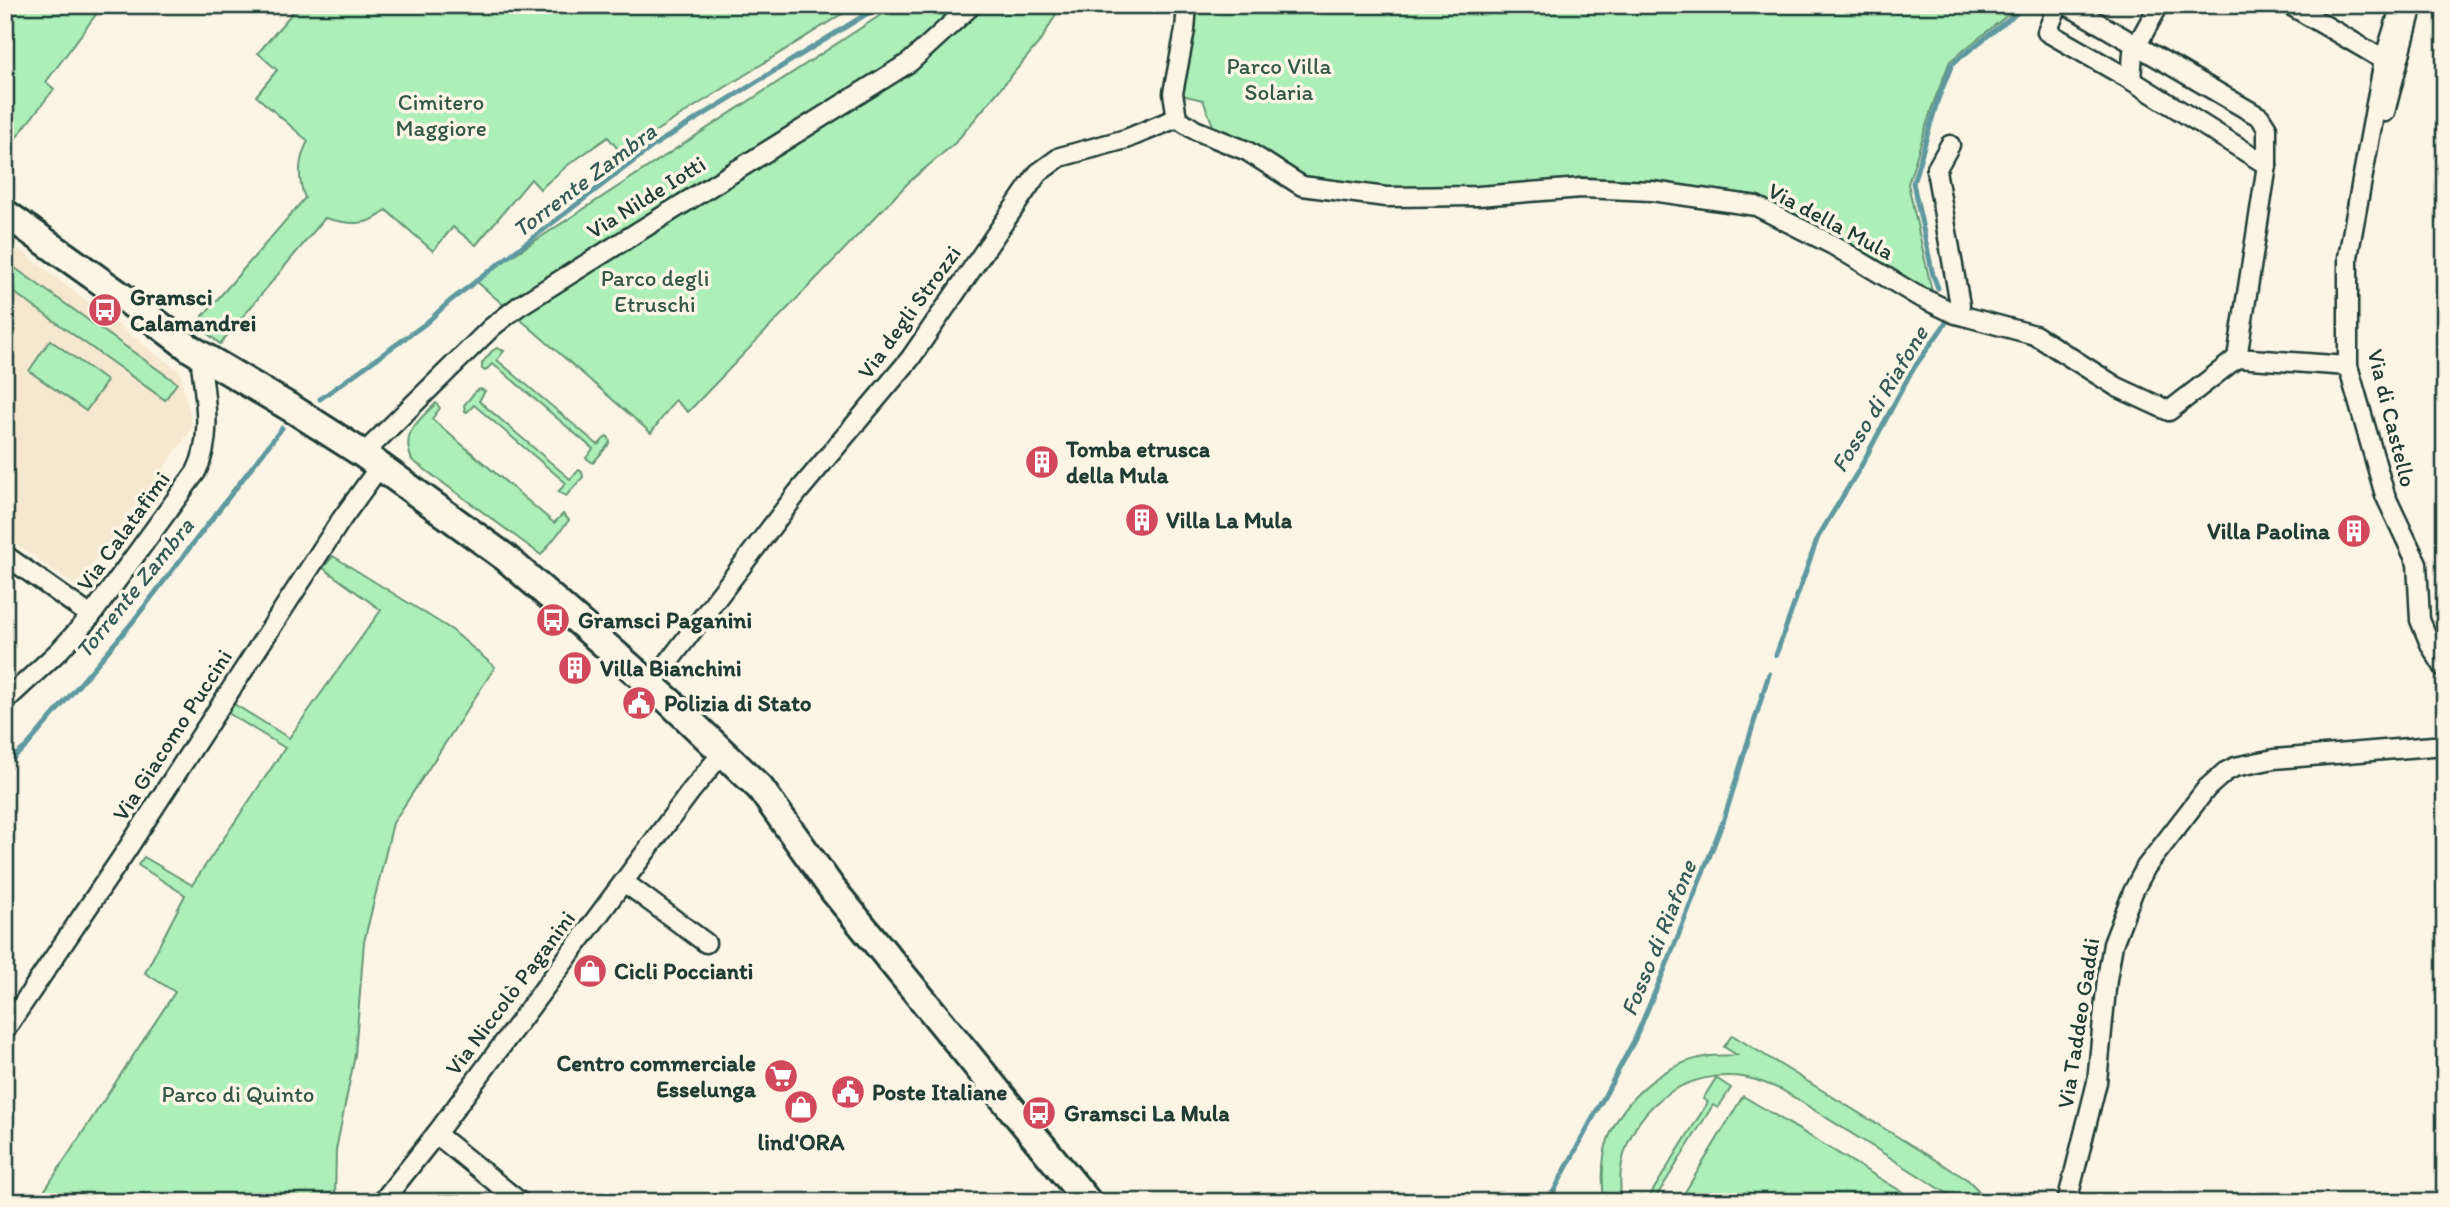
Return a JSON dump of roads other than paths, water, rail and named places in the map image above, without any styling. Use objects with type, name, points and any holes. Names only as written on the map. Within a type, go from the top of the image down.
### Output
[{"type":"main road","points":[[7,211],[200,355],[296,411],[372,460],[506,558],[651,685],[766,796],[833,890],[1088,1202]]},
{"type":"street","name":"Via Nilde Iotti","points":[[372,460],[492,327],[519,306],[910,62],[972,5]]},
{"type":"street","points":[[1177,118],[1173,93],[1187,5]]},
{"type":"street","points":[[2058,5],[2047,32],[2131,80],[2267,165]]},
{"type":"street","points":[[2067,5],[2260,117],[2267,128],[2267,165],[2237,358],[2348,366]]},
{"type":"street","points":[[2131,80],[2131,59],[2159,5]]},
{"type":"street","points":[[2290,5],[2384,60]]},
{"type":"street","name":"Via di Castello","points":[[2401,5],[2384,60],[2348,257],[2348,366],[2385,495],[2417,563],[2420,620],[2445,669]]},
{"type":"street","points":[[2360,183],[2369,181],[2372,173],[2413,5]]},
{"type":"street","name":"Via della Mula","points":[[1177,118],[1195,130],[1247,151],[1302,187],[1386,197],[1478,196],[1582,188],[1641,190],[1756,206],[1833,246],[1916,295],[1956,314],[2035,335],[2117,387],[2169,411],[2237,358]]},
{"type":"street","name":"Via degli Strozzi","points":[[651,685],[798,492],[910,359],[1038,173],[1060,157],[1126,139],[1177,118]]},
{"type":"street","points":[[1950,145],[1936,170],[1960,305],[1956,314]]},
{"type":"street","name":"Via Calatafimi","points":[[5,701],[60,650],[91,616],[200,465],[207,427],[200,355]]},
{"type":"street","name":"Via Giacomo Puccini","points":[[5,1030],[126,851],[334,531],[372,460]]},
{"type":"street","points":[[5,555],[91,616]]},
{"type":"street","name":"Via Taddeo Gaddi","points":[[2067,1202],[2097,1082],[2113,944],[2146,867],[2191,806],[2225,772],[2247,764],[2274,759],[2445,745]]},
{"type":"street","name":"Via Niccolò Paganini","points":[[382,1202],[723,752]]},
{"type":"street","points":[[624,882],[706,943]]},
{"type":"street","points":[[436,1134],[520,1202]]},
{"type":"waterway","name":"Torrente Zambra","points":[[320,399],[425,324],[450,301],[656,144],[881,5]]},
{"type":"waterway","name":"Fosso di Riafone","points":[[1938,288],[1913,183],[1938,99],[1952,64],[2018,12],[2022,5]]},
{"type":"waterway","name":"Fosso di Riafone","points":[[1776,655],[1818,537],[1860,468],[1911,372],[1950,317]]},
{"type":"waterway","name":"Torrente Zambra","points":[[5,764],[26,747],[131,624],[282,428]]},
{"type":"waterway","name":"Fosso di Riafone","points":[[1548,1202],[1635,1039],[1669,959],[1724,819],[1769,674]]},
{"type":"waterway","points":[[2431,1202],[2445,1191]]},
{"type":"place","name":"Gramsci Calamandrei","points":[[105,310]]},
{"type":"place","name":"Tomba etrusca della Mula","points":[[1042,462]]},
{"type":"place","name":"Villa La Mula","points":[[1142,520]]},
{"type":"place","name":"Villa Paolina","points":[[2354,531]]},
{"type":"place","name":"Gramsci Paganini","points":[[553,620]]},
{"type":"place","name":"Villa Bianchini","points":[[575,668]]},
{"type":"place","name":"Polizia di Stato","points":[[639,703]]},
{"type":"place","name":"Cicli Poccianti","points":[[590,971]]},
{"type":"place","name":"Centro commerciale Esselunga","points":[[781,1076]]},
{"type":"place","name":"Poste Italiane","points":[[848,1092]]},
{"type":"place","name":"lind'ORA","points":[[801,1107]]},
{"type":"place","name":"Gramsci La Mula","points":[[1039,1113]]},
{"type":"park label","name":"Parco Villa Solaria","points":[[1279,79]]},
{"type":"park label","name":"Cimitero Maggiore","points":[[441,115]]},
{"type":"park label","name":"Parco degli Etruschi","points":[[655,291]]},
{"type":"park label","name":"Parco di Quinto","points":[[238,1094]]}]
